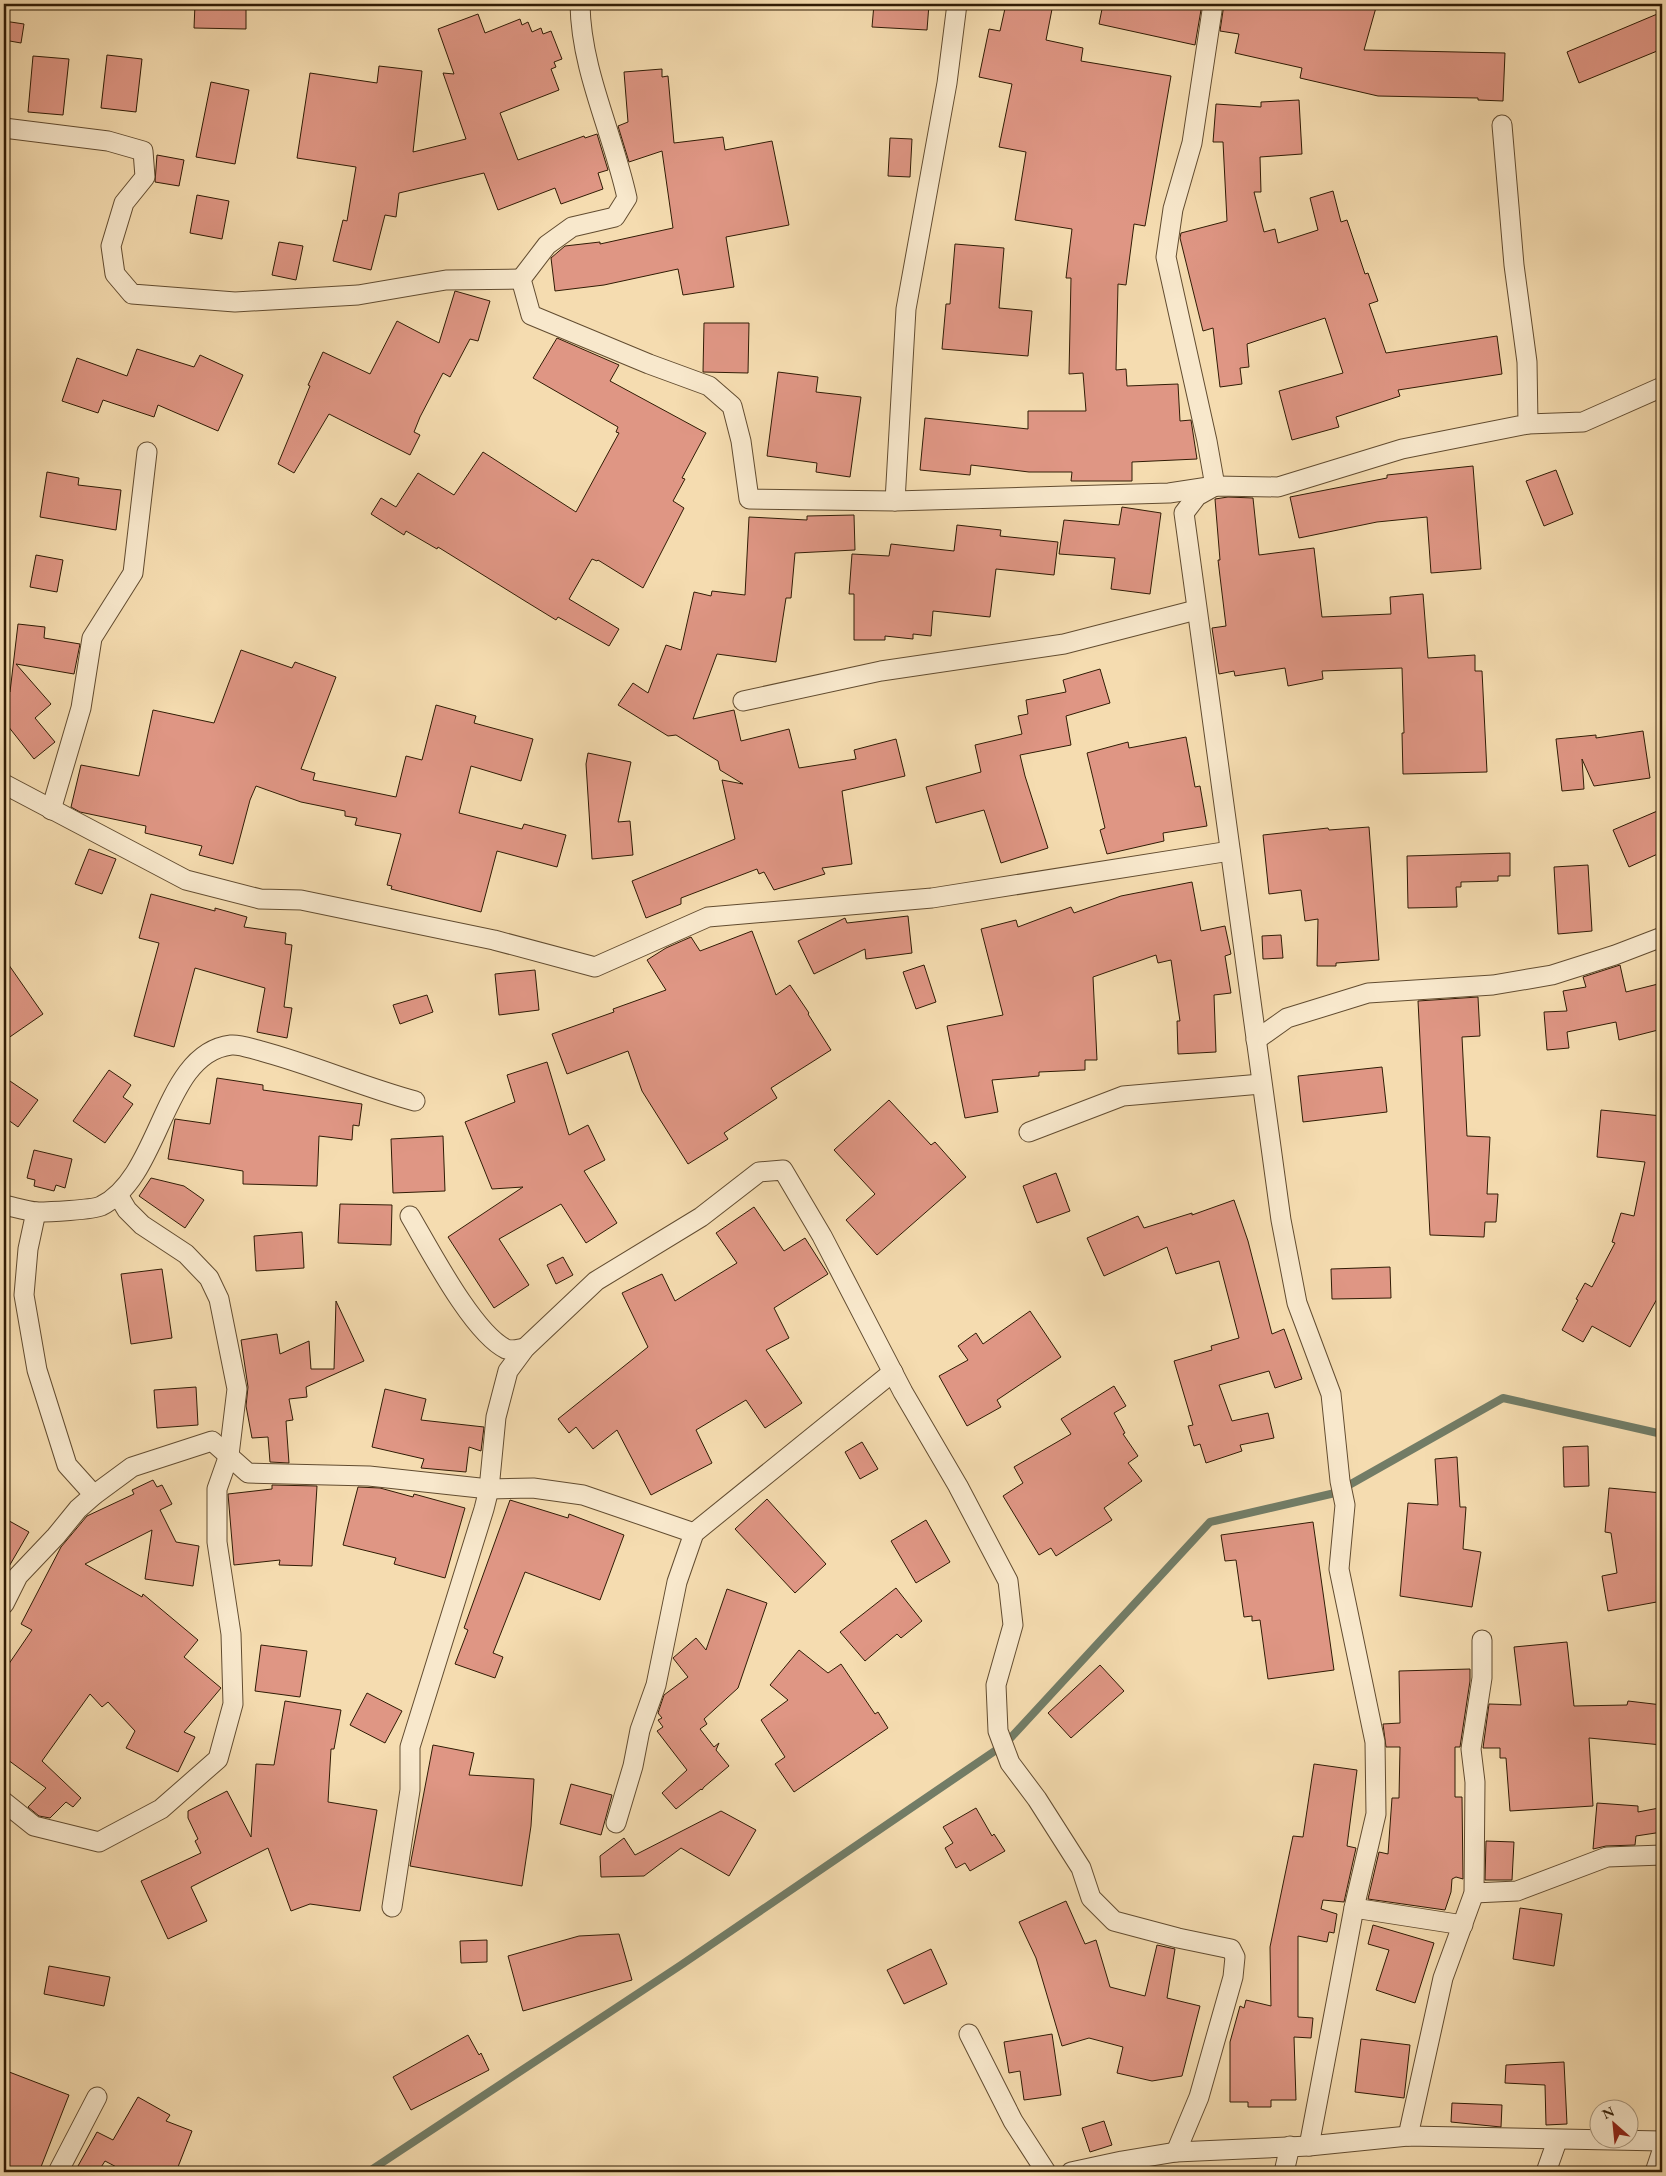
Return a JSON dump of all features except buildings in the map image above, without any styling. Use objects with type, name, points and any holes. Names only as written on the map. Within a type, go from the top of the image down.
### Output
[{"type":"street","points":[[521,279],[547,246],[565,231],[572,227],[614,217],[627,198],[620,165],[593,86],[581,30],[580,4]]},
{"type":"street","points":[[895,501],[906,309],[947,83],[957,4]]},
{"type":"street","points":[[1213,4],[1192,143],[1173,209],[1166,257],[1207,441],[1214,486]]},
{"type":"street","points":[[1502,125],[1514,265],[1527,362],[1528,424]]},
{"type":"street","points":[[4,128],[108,141],[143,151],[144,176],[124,203],[112,246],[116,274],[132,294],[235,302],[358,295],[446,280],[521,279]]},
{"type":"street","points":[[521,279],[531,315],[649,364],[709,386],[732,406],[741,441],[749,499],[895,501],[1169,493],[1214,486],[1278,487],[1402,449],[1528,424],[1583,422],[1662,387]]},
{"type":"street","points":[[51,810],[81,708],[92,638],[133,573],[147,452]]},
{"type":"street","points":[[1214,486],[1197,496],[1184,513],[1196,610],[1281,1220],[1297,1303],[1331,1394],[1340,1481],[1345,1505],[1339,1569],[1375,1742],[1376,1814],[1354,1908],[1309,2146]]},
{"type":"street","points":[[743,701],[881,671],[1064,644],[1196,610]]},
{"type":"street","points":[[4,784],[186,880],[260,899],[301,900],[494,940],[595,967],[708,917],[932,898],[1230,851]]},
{"type":"street","points":[[1256,1040],[1287,1018],[1368,993],[1493,985],[1552,975],[1615,955],[1662,937]]},
{"type":"street","points":[[4,1205],[36,1212],[99,1207],[118,1195],[151,1146],[181,1082],[197,1061],[209,1052],[233,1044],[271,1054],[384,1093],[415,1101]]},
{"type":"street","points":[[1030,1132],[1123,1096],[1261,1084]]},
{"type":"street","points":[[392,1907],[410,1790],[410,1747],[489,1489],[496,1417],[508,1372],[525,1348],[596,1281],[701,1217],[760,1172],[783,1170],[822,1236],[893,1372],[958,1486],[1008,1581],[1013,1625],[996,1685],[998,1731],[1010,1763],[1037,1799],[1081,1868],[1091,1898],[1114,1921],[1178,1938],[1231,1949],[1235,1957],[1232,1977],[1199,2096],[1176,2152]]},
{"type":"street","points":[[4,1802],[34,1826],[99,1842],[162,1809],[218,1760],[233,1704],[231,1634],[217,1542],[217,1488],[229,1455],[236,1389],[219,1299],[209,1278],[186,1254],[142,1225],[128,1210],[118,1195]]},
{"type":"street","points":[[36,1212],[28,1249],[24,1295],[36,1370],[67,1464],[94,1495]]},
{"type":"street","points":[[410,1216],[471,1315],[488,1336],[507,1350],[525,1348]]},
{"type":"street","points":[[616,1823],[633,1766],[640,1730],[656,1685],[677,1582],[694,1533],[893,1372]]},
{"type":"street","points":[[4,1604],[18,1576],[56,1536],[78,1509],[94,1495],[132,1468],[212,1441],[248,1473],[369,1476],[489,1489],[532,1488],[583,1495],[694,1533]]},
{"type":"street","points":[[1408,2136],[1443,1978],[1474,1893],[1475,1782],[1471,1749],[1482,1678],[1482,1640]]},
{"type":"street","points":[[1474,1893],[1517,1891],[1607,1857],[1662,1855]]},
{"type":"street","points":[[1354,1908],[1463,1924]]},
{"type":"street","points":[[969,2034],[1013,2120],[1046,2172]]},
{"type":"street","points":[[58,2172],[97,2097]]},
{"type":"street","points":[[1071,2172],[1176,2152],[1309,2146],[1408,2136],[1556,2141],[1662,2141]]},
{"type":"street","points":[[1546,2172],[1556,2141]]},
{"type":"street","points":[[1284,2172],[1290,2146]]},
{"type":"street","points":[[1654,2172],[1662,2151]]},
{"type":"waterway","points":[[368,2172],[681,1965],[1005,1744],[1210,1522],[1335,1493],[1503,1398],[1662,1434]]}]
